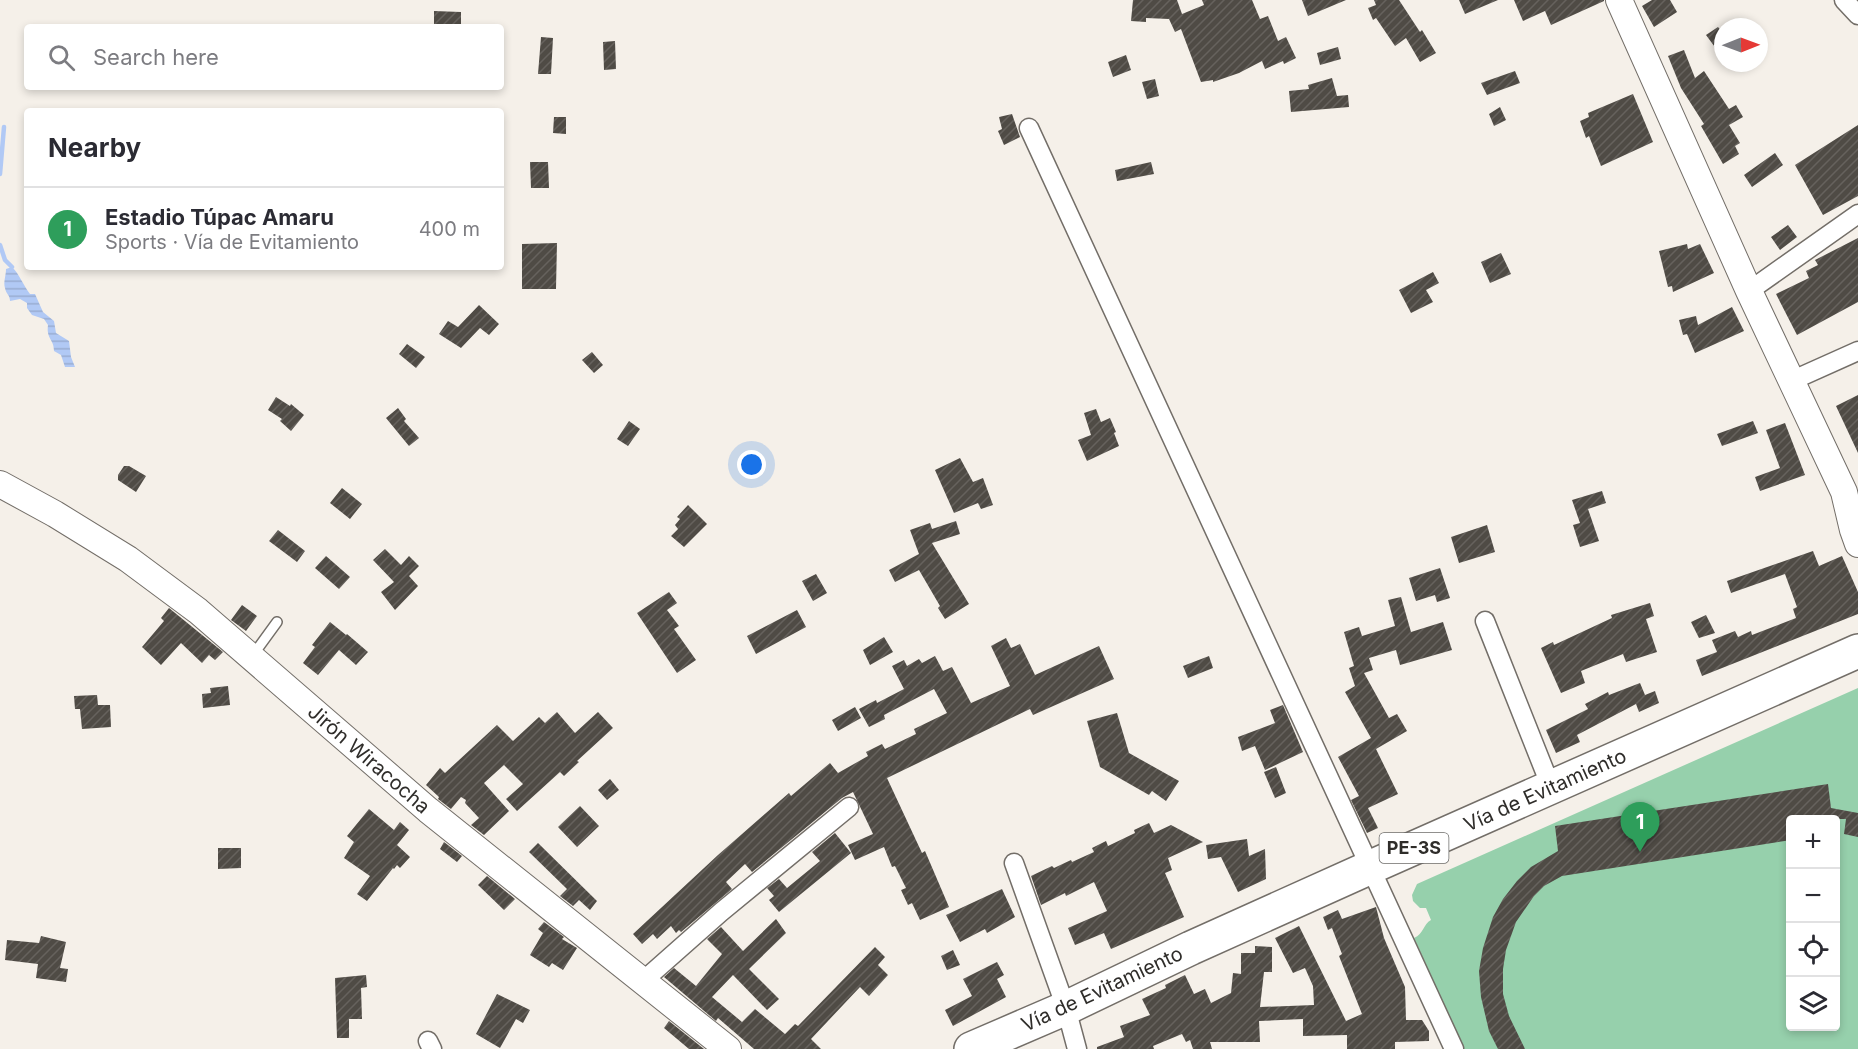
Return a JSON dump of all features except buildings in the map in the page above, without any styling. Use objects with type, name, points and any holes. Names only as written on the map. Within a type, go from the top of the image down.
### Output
[{"type":"highway","name":"Vía de Evitamiento","points":[[971,1049],[1066,1008],[1191,948],[1371,867],[1858,651]]},
{"type":"street","points":[[1619,0],[1749,291],[1851,501],[1853,530],[1858,544]]},
{"type":"street","points":[[1844,0],[1858,15]]},
{"type":"street","points":[[1029,128],[1454,1049]]},
{"type":"street","points":[[1749,291],[1858,214]]},
{"type":"street","points":[[1791,381],[1858,351]]},
{"type":"street","name":"Jirón Wiracocha","points":[[0,484],[55,514],[128,560],[198,611],[428,810],[728,1049]]},
{"type":"street","points":[[1485,621],[1551,787]]},
{"type":"street","points":[[643,981],[721,912],[849,807]]},
{"type":"street","points":[[1014,863],[1066,1008],[1077,1049]]},
{"type":"lane","points":[[251,657],[277,622]]},
{"type":"green space","points":[[1858,688],[1858,1049],[1464,1049],[1414,938],[1431,920],[1426,908],[1420,908],[1413,901],[1412,895],[1417,884]]},
{"type":"water","points":[[12,267],[30,294],[35,294],[43,312],[54,321],[56,333],[69,341],[75,367],[65,367],[61,355],[54,351],[48,325],[44,319],[32,315],[27,308],[27,303],[20,299],[10,301],[4,281],[6,269]]},
{"type":"waterway","points":[[0,174],[4,127]]},
{"type":"waterway","points":[[0,245],[5,260],[12,267]]},
{"type":"place","name":"Estadio Túpac Amaru","points":[[1640,852]]}]
